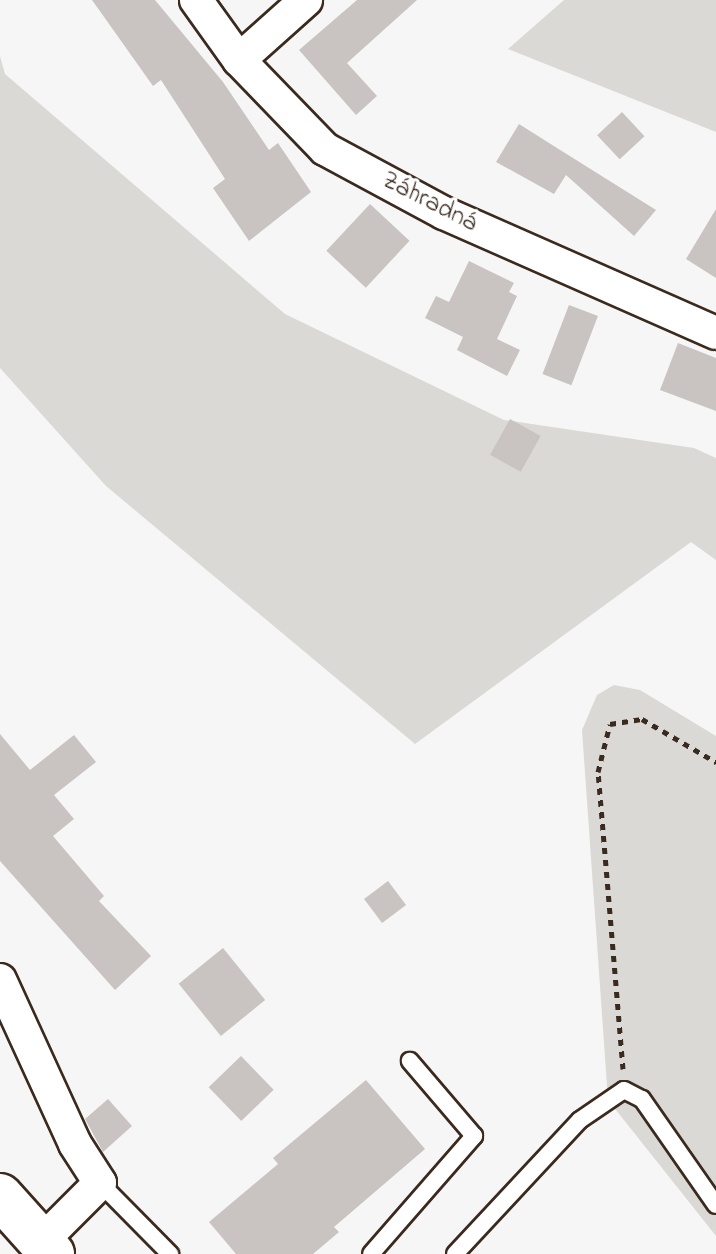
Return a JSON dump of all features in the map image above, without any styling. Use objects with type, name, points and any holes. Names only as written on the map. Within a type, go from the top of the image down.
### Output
[{"type":"main road","points":[[0,1196],[46,1248]]},
{"type":"street","name":"Záhradná","points":[[196,0],[239,60],[325,149],[444,213],[716,333]]},
{"type":"street","points":[[239,60],[306,0]]},
{"type":"street","points":[[0,980],[75,1144],[100,1183],[46,1248]]},
{"type":"lane","points":[[371,1254],[474,1136],[410,1061]]},
{"type":"lane","points":[[455,1254],[580,1120],[624,1090],[642,1099],[716,1205]]},
{"type":"lane","points":[[100,1183],[170,1254]]},
{"type":"path","points":[[624,1090],[598,772],[610,724],[642,719],[716,762]]},
{"type":"shaded area","points":[[564,0],[716,0],[716,132],[508,49]]},
{"type":"shaded area","points":[[0,56],[5,74],[285,314],[504,420],[694,448],[716,458],[716,560],[691,542],[415,744],[106,486],[0,368]]},
{"type":"shaded area","points":[[614,685],[640,690],[716,736],[716,1236],[608,1100],[582,730],[597,695]]},
{"type":"building","points":[[92,0],[155,0],[223,82],[269,150],[278,143],[311,192],[249,241],[213,188],[225,179],[161,80],[153,86]]},
{"type":"building","points":[[357,0],[417,0],[347,63],[377,96],[356,115],[299,50]]},
{"type":"building","points":[[622,112],[645,136],[620,159],[597,135]]},
{"type":"building","points":[[519,124],[656,210],[634,236],[566,175],[554,194],[496,162]]},
{"type":"building","points":[[370,204],[409,241],[366,288],[326,251]]},
{"type":"building","points":[[716,209],[716,278],[686,259]]},
{"type":"building","points":[[469,261],[514,283],[509,292],[517,296],[497,339],[520,350],[507,376],[457,350],[463,337],[425,318],[436,296],[449,302]]},
{"type":"building","points":[[569,305],[598,316],[571,385],[542,374]]},
{"type":"building","points":[[678,343],[716,358],[716,411],[660,390]]},
{"type":"building","points":[[510,419],[541,436],[521,472],[490,455]]},
{"type":"building","points":[[0,734],[30,770],[74,735],[96,762],[54,795],[74,819],[53,836],[104,896],[99,901],[151,956],[115,990],[0,861]]},
{"type":"building","points":[[388,881],[406,905],[382,923],[364,899]]},
{"type":"building","points":[[223,948],[265,1000],[221,1036],[179,984]]},
{"type":"building","points":[[241,1056],[274,1090],[241,1121],[209,1087]]},
{"type":"building","points":[[366,1080],[425,1149],[334,1227],[339,1232],[313,1254],[236,1254],[209,1222],[278,1164],[273,1158]]},
{"type":"building","points":[[108,1099],[132,1126],[103,1152],[85,1119]]}]
